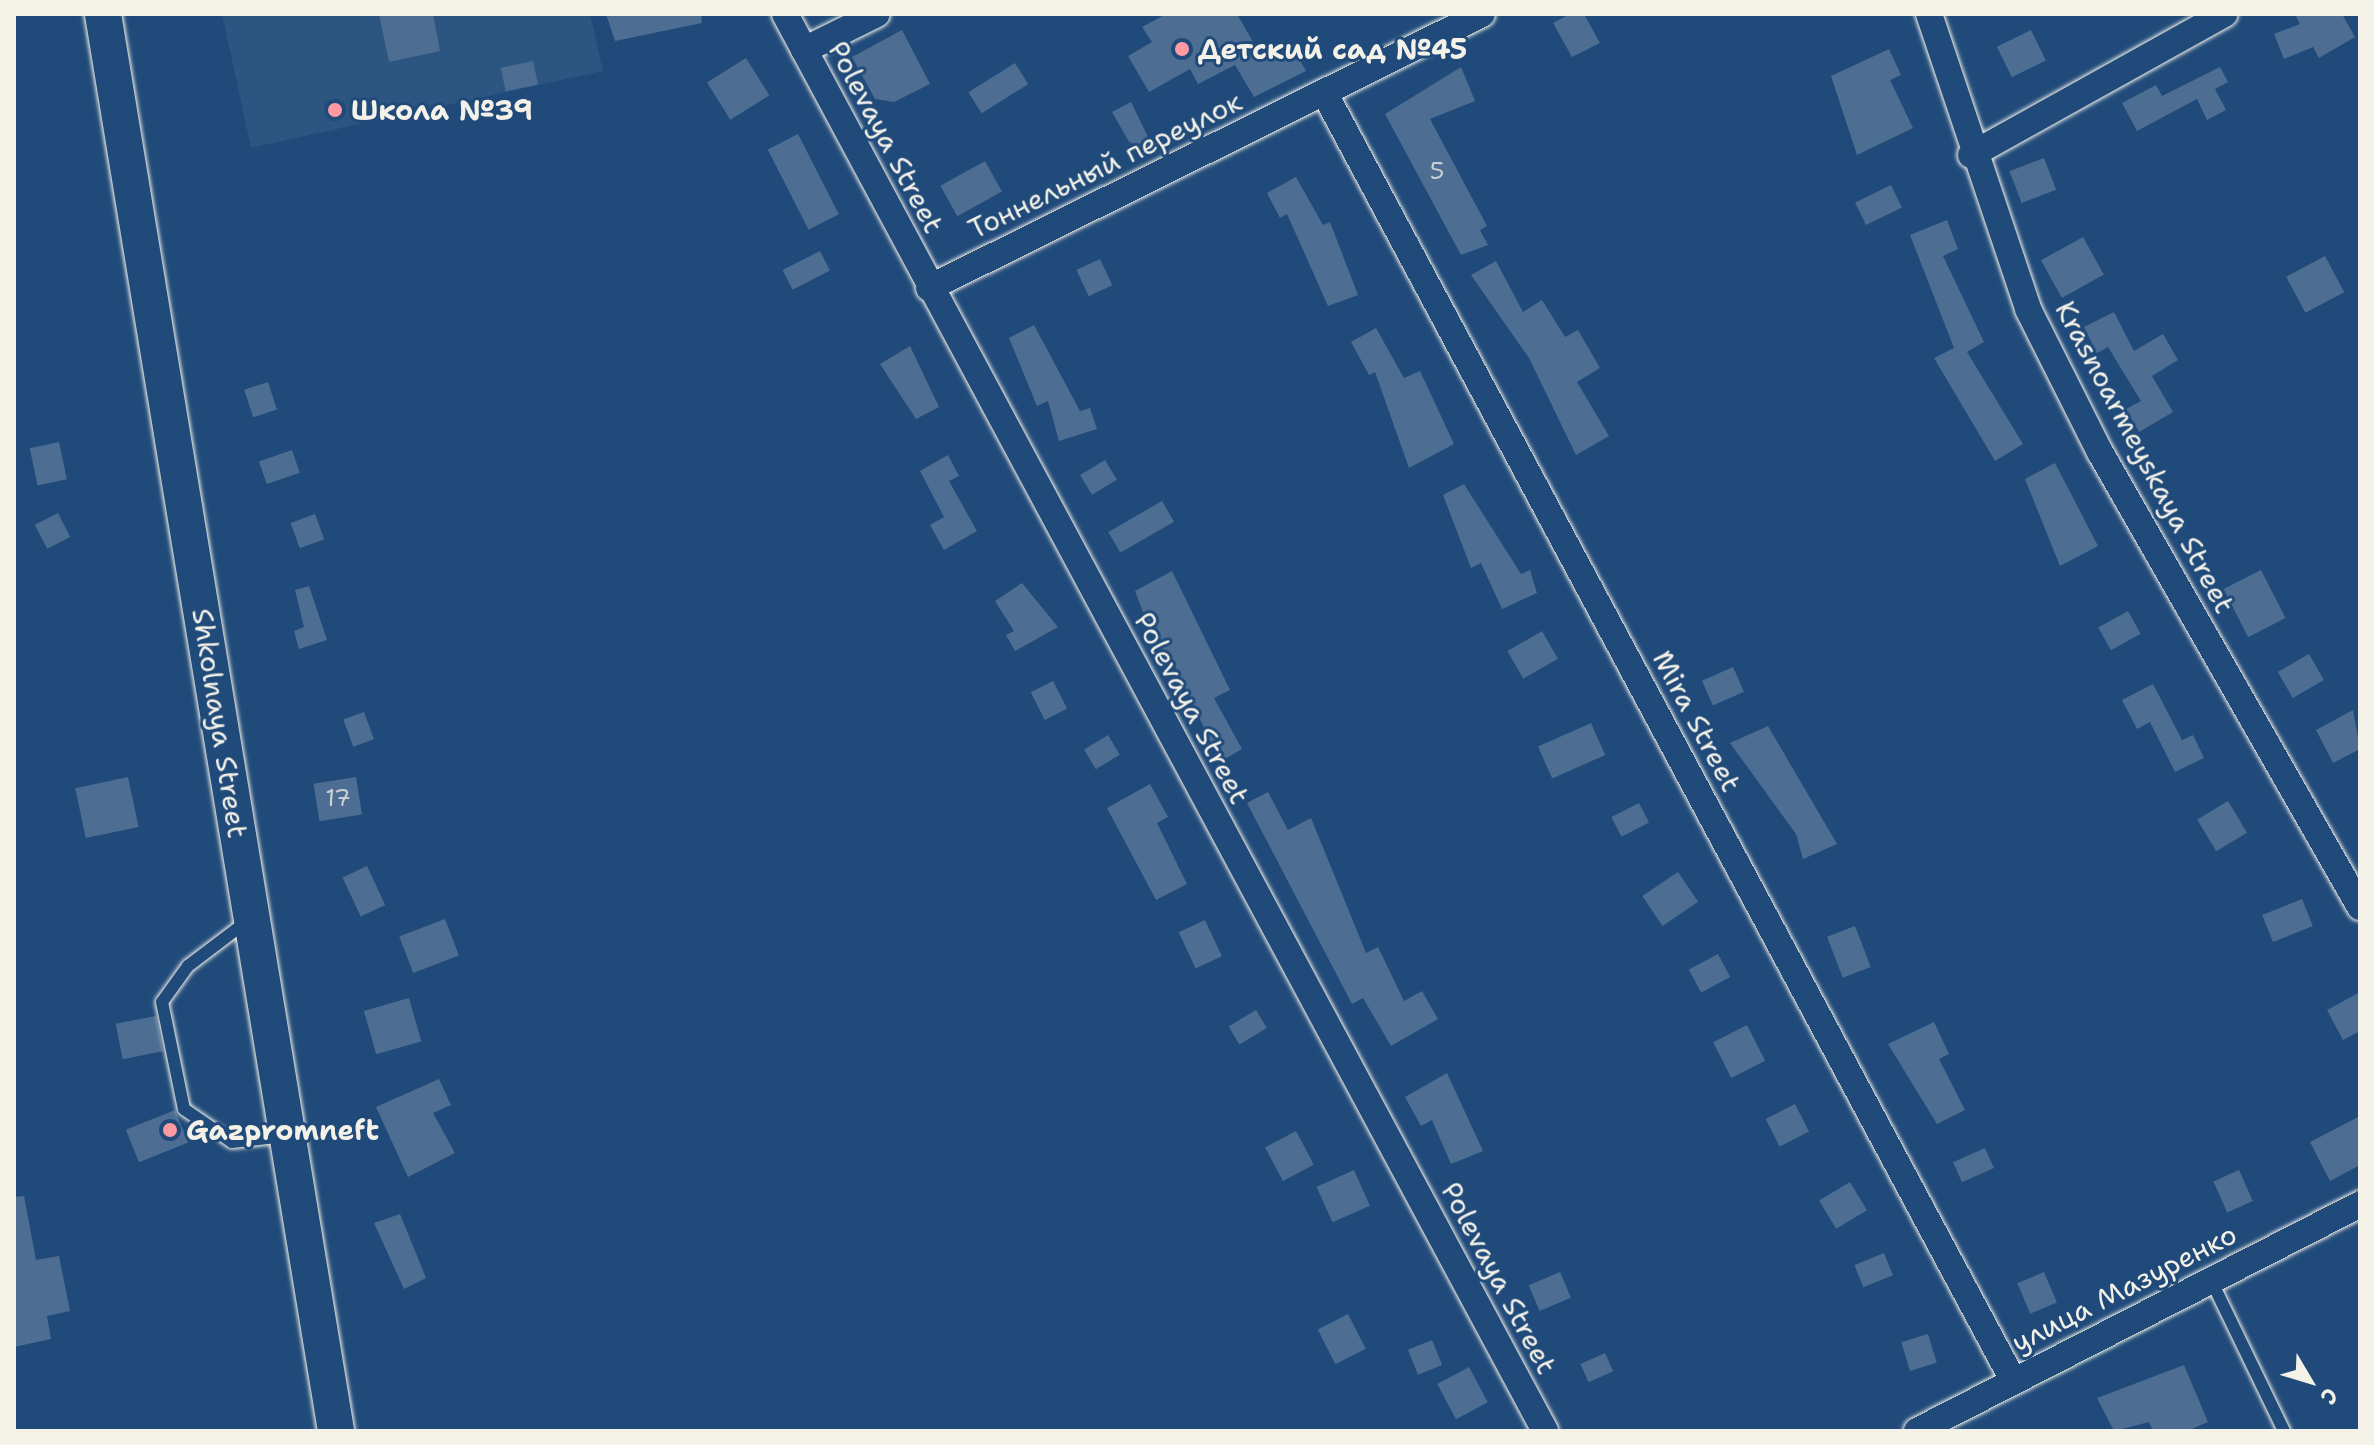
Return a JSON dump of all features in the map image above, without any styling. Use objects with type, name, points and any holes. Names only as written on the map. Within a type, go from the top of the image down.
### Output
[{"type":"main road","name":"Shkolnaya Street","points":[[103,14],[336,1431]]},
{"type":"street","name":"Polevaya Street","points":[[785,14],[929,288],[1545,1431]]},
{"type":"street","points":[[804,50],[877,14]]},
{"type":"street","name":"Тоннельный переулок","points":[[929,288],[1482,14]]},
{"type":"street","name":"Krasnoarmeyskaya Street","points":[[1929,14],[1971,155],[2028,309],[2100,452],[2360,907]]},
{"type":"street","points":[[1971,155],[2224,14]]},
{"type":"street","name":"Mira Street","points":[[1324,92],[2013,1380]]},
{"type":"street","name":"улица Мазуренко","points":[[1917,1431],[2360,1204]]},
{"type":"lane","points":[[252,918],[188,966],[162,1002],[184,1109],[232,1142],[288,1136]]},
{"type":"lane","points":[[2211,1280],[2284,1431]]},
{"type":"shaded area","name":"Школа №39","points":[[222,14],[590,14],[603,71],[251,148]]},
{"type":"building","points":[[379,14],[433,14],[440,51],[389,62]]},
{"type":"building","points":[[606,14],[701,14],[702,23],[615,41]]},
{"type":"building","name":"Детский сад №45","points":[[1166,14],[1237,14],[1264,61],[1292,46],[1306,71],[1254,97],[1235,65],[1198,84],[1190,69],[1149,92],[1128,56],[1152,42],[1142,27]]},
{"type":"building","points":[[1570,14],[1584,14],[1600,43],[1572,57],[1553,23]]},
{"type":"building","points":[[2295,14],[2342,14],[2355,37],[2319,58],[2313,47],[2284,59],[2274,34],[2300,24]]},
{"type":"building","points":[[902,30],[930,84],[894,102],[875,99],[852,57]]},
{"type":"building","points":[[2031,30],[2046,61],[2012,77],[1997,47]]},
{"type":"building","points":[[1889,49],[1901,75],[1890,80],[1913,128],[1857,155],[1831,76]]},
{"type":"building","points":[[746,58],[769,95],[730,120],[707,82]]},
{"type":"building","points":[[533,61],[538,84],[506,91],[501,68]]},
{"type":"building","points":[[1015,63],[1028,84],[982,113],[968,92]]},
{"type":"building","points":[[1461,67],[1475,101],[1430,119],[1487,226],[1480,230],[1488,245],[1461,255],[1385,114]]},
{"type":"building","points":[[2220,67],[2228,82],[2215,89],[2226,110],[2207,120],[2197,99],[2137,131],[2122,103],[2156,85],[2162,96]]},
{"type":"building","points":[[1131,102],[1149,139],[1132,147],[1112,112]]},
{"type":"building","points":[[798,134],[839,214],[809,230],[768,149]]},
{"type":"building","points":[[2044,158],[2056,190],[2022,203],[2009,171]]},
{"type":"building","points":[[985,161],[1002,192],[957,216],[940,186]]},
{"type":"building","points":[[1296,177],[1323,225],[1330,222],[1358,295],[1328,306],[1287,214],[1280,218],[1267,193]]},
{"type":"building","points":[[1891,185],[1902,207],[1866,225],[1855,203]]},
{"type":"building","points":[[1947,220],[1958,249],[1943,256],[1984,342],[1967,352],[2023,444],[1995,461],[1934,358],[1954,348],[1910,235]]},
{"type":"building","points":[[2083,237],[2104,275],[2062,298],[2041,260]]},
{"type":"building","points":[[820,251],[830,271],[793,290],[783,270]]},
{"type":"building","points":[[2325,256],[2344,292],[2305,313],[2286,277]]},
{"type":"building","points":[[1100,259],[1112,285],[1089,296],[1076,270]]},
{"type":"building","points":[[1496,261],[1523,312],[1542,300],[1565,337],[1578,330],[1600,368],[1577,382],[1609,436],[1576,455],[1529,358],[1471,275]]},
{"type":"building","points":[[2114,312],[2134,351],[2163,334],[2178,360],[2152,376],[2173,412],[2139,432],[2126,409],[2141,401],[2108,347],[2097,353],[2084,327]]},
{"type":"building","points":[[1034,325],[1080,411],[1090,408],[1097,429],[1059,441],[1048,401],[1037,406],[1009,338]]},
{"type":"building","points":[[1376,328],[1404,378],[1420,371],[1454,444],[1409,468],[1375,372],[1369,375],[1351,342]]},
{"type":"building","points":[[910,346],[939,407],[916,419],[880,364]]},
{"type":"building","points":[[268,382],[277,410],[253,417],[244,390]]},
{"type":"building","points":[[59,442],[67,479],[38,485],[30,448]]},
{"type":"building","points":[[292,450],[300,473],[267,484],[259,461]]},
{"type":"building","points":[[948,455],[959,476],[949,481],[977,531],[944,550],[930,525],[944,517],[920,471]]},
{"type":"building","points":[[1105,460],[1117,480],[1092,495],[1080,475]]},
{"type":"building","points":[[2055,463],[2098,546],[2060,566],[2025,479]]},
{"type":"building","points":[[1464,484],[1521,574],[1530,570],[1537,593],[1502,609],[1481,563],[1471,568],[1443,495]]},
{"type":"building","points":[[1162,501],[1174,522],[1120,553],[1108,532]]},
{"type":"building","points":[[58,513],[70,537],[47,549],[35,525]]},
{"type":"building","points":[[315,514],[324,539],[300,548],[291,523]]},
{"type":"building","points":[[2261,570],[2286,618],[2248,637],[2224,589]]},
{"type":"building","points":[[1172,571],[1230,690],[1214,698],[1242,749],[1220,762],[1170,655],[1161,659],[1135,591]]},
{"type":"building","points":[[1022,583],[1058,627],[1015,651],[1006,635],[1014,631],[995,601]]},
{"type":"building","points":[[309,586],[327,640],[299,649],[294,631],[304,627],[295,590]]},
{"type":"building","points":[[2128,611],[2141,634],[2111,650],[2098,627]]},
{"type":"building","points":[[1542,631],[1558,659],[1523,679],[1507,651]]},
{"type":"building","points":[[2309,654],[2324,680],[2293,698],[2278,672]]},
{"type":"building","points":[[1733,667],[1744,692],[1713,705],[1702,681]]},
{"type":"building","points":[[1053,681],[1067,709],[1045,720],[1031,692]]},
{"type":"building","points":[[2153,684],[2182,740],[2193,735],[2204,758],[2175,772],[2150,722],[2137,729],[2122,700]]},
{"type":"building","points":[[2353,710],[2360,749],[2333,763],[2316,730]]},
{"type":"building","points":[[364,712],[374,739],[353,747],[343,720]]},
{"type":"building","points":[[1591,723],[1605,755],[1552,779],[1538,747]]},
{"type":"building","points":[[1768,726],[1837,844],[1803,859],[1796,834],[1730,743]]},
{"type":"building","points":[[1108,735],[1120,755],[1096,769],[1084,749]]},
{"type":"building","points":[[128,777],[139,827],[86,838],[75,788]]},
{"type":"building","points":[[356,777],[362,815],[319,821],[314,784]]},
{"type":"building","points":[[1150,784],[1168,817],[1157,823],[1187,884],[1156,900],[1107,808]]},
{"type":"building","points":[[1268,792],[1288,830],[1311,818],[1366,953],[1378,947],[1404,1001],[1422,991],[1438,1019],[1391,1046],[1363,998],[1352,1004],[1247,803]]},
{"type":"building","points":[[2228,801],[2247,833],[2216,851],[2197,820]]},
{"type":"building","points":[[1639,803],[1649,823],[1621,837],[1611,817]]},
{"type":"building","points":[[367,866],[385,905],[361,916],[343,877]]},
{"type":"building","points":[[1678,872],[1698,902],[1662,926],[1642,896]]},
{"type":"building","points":[[2302,899],[2313,926],[2273,942],[2262,915]]},
{"type":"building","points":[[445,919],[459,955],[413,973],[399,937]]},
{"type":"building","points":[[1205,920],[1222,956],[1196,969],[1179,932]]},
{"type":"building","points":[[1855,926],[1871,967],[1843,978],[1827,937]]},
{"type":"building","points":[[1718,954],[1730,977],[1701,992],[1689,969]]},
{"type":"building","points":[[2360,992],[2360,1031],[2343,1040],[2327,1010]]},
{"type":"building","points":[[409,998],[421,1041],[376,1054],[364,1011]]},
{"type":"building","points":[[1256,1010],[1267,1028],[1239,1044],[1229,1026]]},
{"type":"building","points":[[156,1016],[163,1051],[123,1059],[116,1024]]},
{"type":"building","points":[[1934,1022],[1949,1054],[1939,1059],[1965,1110],[1937,1124],[1888,1044]]},
{"type":"building","points":[[1747,1025],[1765,1061],[1731,1078],[1713,1042]]},
{"type":"building","points":[[1447,1073],[1483,1151],[1451,1164],[1432,1120],[1421,1126],[1405,1097]]},
{"type":"building","points":[[439,1079],[451,1105],[433,1113],[455,1153],[408,1177],[376,1107]]},
{"type":"building","points":[[1795,1104],[1809,1132],[1780,1147],[1766,1119]]},
{"type":"building","points":[[175,1110],[188,1142],[139,1162],[126,1130]]},
{"type":"building","points":[[2360,1116],[2360,1165],[2330,1181],[2310,1142]]},
{"type":"building","points":[[1296,1131],[1314,1165],[1283,1181],[1265,1147]]},
{"type":"building","points":[[1985,1148],[1994,1168],[1962,1182],[1953,1162]]},
{"type":"building","points":[[1354,1170],[1370,1206],[1332,1222],[1317,1187]]},
{"type":"building","points":[[2239,1170],[2253,1201],[2227,1212],[2213,1181]]},
{"type":"building","points":[[1850,1182],[1867,1210],[1836,1229],[1819,1201]]},
{"type":"building","points":[[24,1196],[36,1260],[59,1256],[70,1311],[47,1316],[51,1339],[14,1347],[14,1197]]},
{"type":"building","points":[[400,1214],[426,1278],[404,1289],[374,1223]]},
{"type":"building","points":[[1884,1253],[1893,1275],[1863,1287],[1854,1265]]},
{"type":"building","points":[[1560,1272],[1571,1298],[1540,1311],[1529,1285]]},
{"type":"building","points":[[2044,1272],[2057,1302],[2030,1314],[2017,1283]]},
{"type":"building","points":[[1348,1314],[1366,1349],[1335,1364],[1318,1329]]},
{"type":"building","points":[[1928,1334],[1937,1363],[1910,1371],[1901,1342]]},
{"type":"building","points":[[1432,1340],[1442,1365],[1418,1375],[1408,1350]]},
{"type":"building","points":[[1605,1353],[1613,1371],[1588,1382],[1580,1364]]},
{"type":"building","points":[[2184,1365],[2208,1422],[2187,1431],[2153,1431],[2149,1422],[2114,1431],[2097,1398]]},
{"type":"building","points":[[1469,1367],[1488,1402],[1456,1419],[1437,1384]]},
{"type":"place","name":"Детский сад №45","points":[[1182,49]]},
{"type":"place","name":"Школа №39","points":[[335,110]]},
{"type":"place","name":"Gazpromneft","points":[[170,1130]]}]
